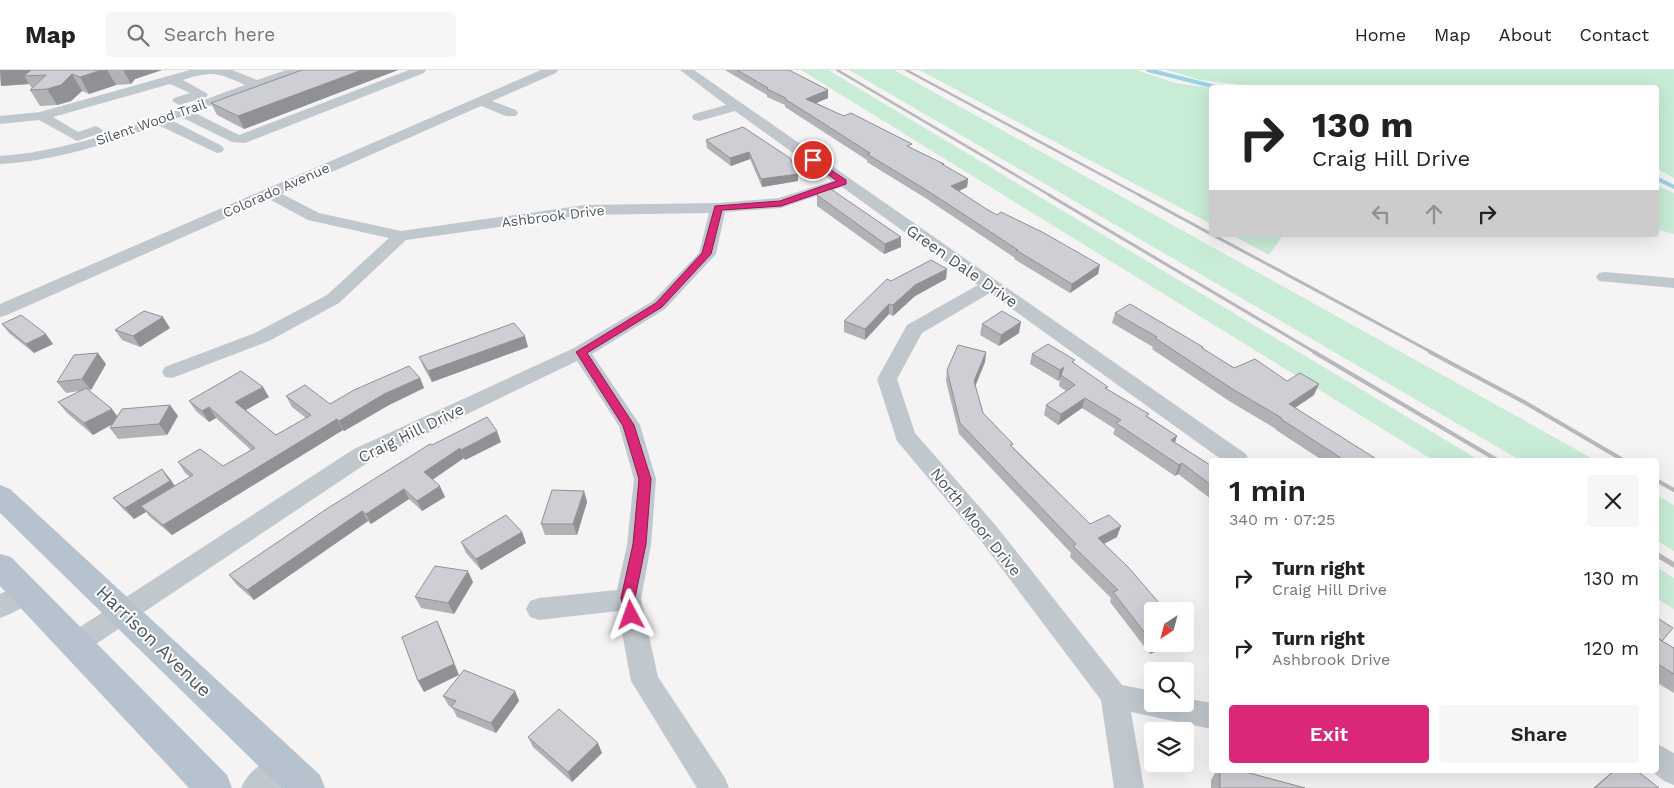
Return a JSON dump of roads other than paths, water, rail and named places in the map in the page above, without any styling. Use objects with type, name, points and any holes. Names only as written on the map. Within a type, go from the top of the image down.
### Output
[{"type":"main road","name":"Harrison Avenue","points":[[0,496],[307,788]]},
{"type":"main road","points":[[0,566],[13,599],[75,644],[214,788]]},
{"type":"street","points":[[0,120],[41,116],[204,70]]},
{"type":"street","points":[[214,70],[224,71],[257,85]]},
{"type":"street","name":"Silent Wood Trail","points":[[0,160],[29,158],[98,142],[298,70]]},
{"type":"street","points":[[182,112],[237,139],[245,139],[420,70]]},
{"type":"street","name":"Colorado Avenue","points":[[0,311],[552,70]]},
{"type":"street","name":"Green Dale Drive","points":[[686,70],[1235,458]]},
{"type":"street","points":[[41,116],[77,137],[201,94],[171,78]]},
{"type":"street","points":[[480,101],[511,113]]},
{"type":"street","points":[[699,117],[737,106]]},
{"type":"street","points":[[158,120],[217,149]]},
{"type":"street","name":"Ashbrook Drive","points":[[269,192],[314,217],[401,236],[585,210],[718,208],[781,204],[843,182]]},
{"type":"street","name":"Craig Hill Drive","points":[[75,644],[362,455],[581,352],[659,305],[707,254],[718,208]]},
{"type":"street","points":[[172,372],[262,337],[334,299],[401,236]]},
{"type":"street","points":[[1606,278],[1674,283]]},
{"type":"street","name":"North Moor Drive","points":[[990,286],[914,329],[887,379],[906,436],[989,534],[1114,696],[1129,788]]},
{"type":"street","points":[[581,352],[629,425],[645,479],[639,544],[628,598],[644,681],[714,788]]},
{"type":"street","points":[[539,609],[628,598]]},
{"type":"street","points":[[1114,696],[1209,716]]},
{"type":"street","points":[[1659,759],[1674,771]]},
{"type":"street","points":[[256,788],[284,765]]},
{"type":"waterway","points":[[1148,70],[1209,85]]},
{"type":"waterway","points":[[1659,180],[1674,187]]},
{"type":"railway","points":[[837,70],[1051,196]]},
{"type":"railway","points":[[906,70],[1141,196]]},
{"type":"railway","points":[[1049,195],[1316,353]]},
{"type":"railway","points":[[1139,195],[1209,233]]},
{"type":"railway","points":[[1217,237],[1433,353]]},
{"type":"railway","points":[[1314,352],[1494,458]]},
{"type":"railway","points":[[1430,352],[1524,402],[1620,458]]},
{"type":"railway","points":[[1659,482],[1674,490]]},
{"type":"railway","points":[[1659,556],[1674,565]]}]
